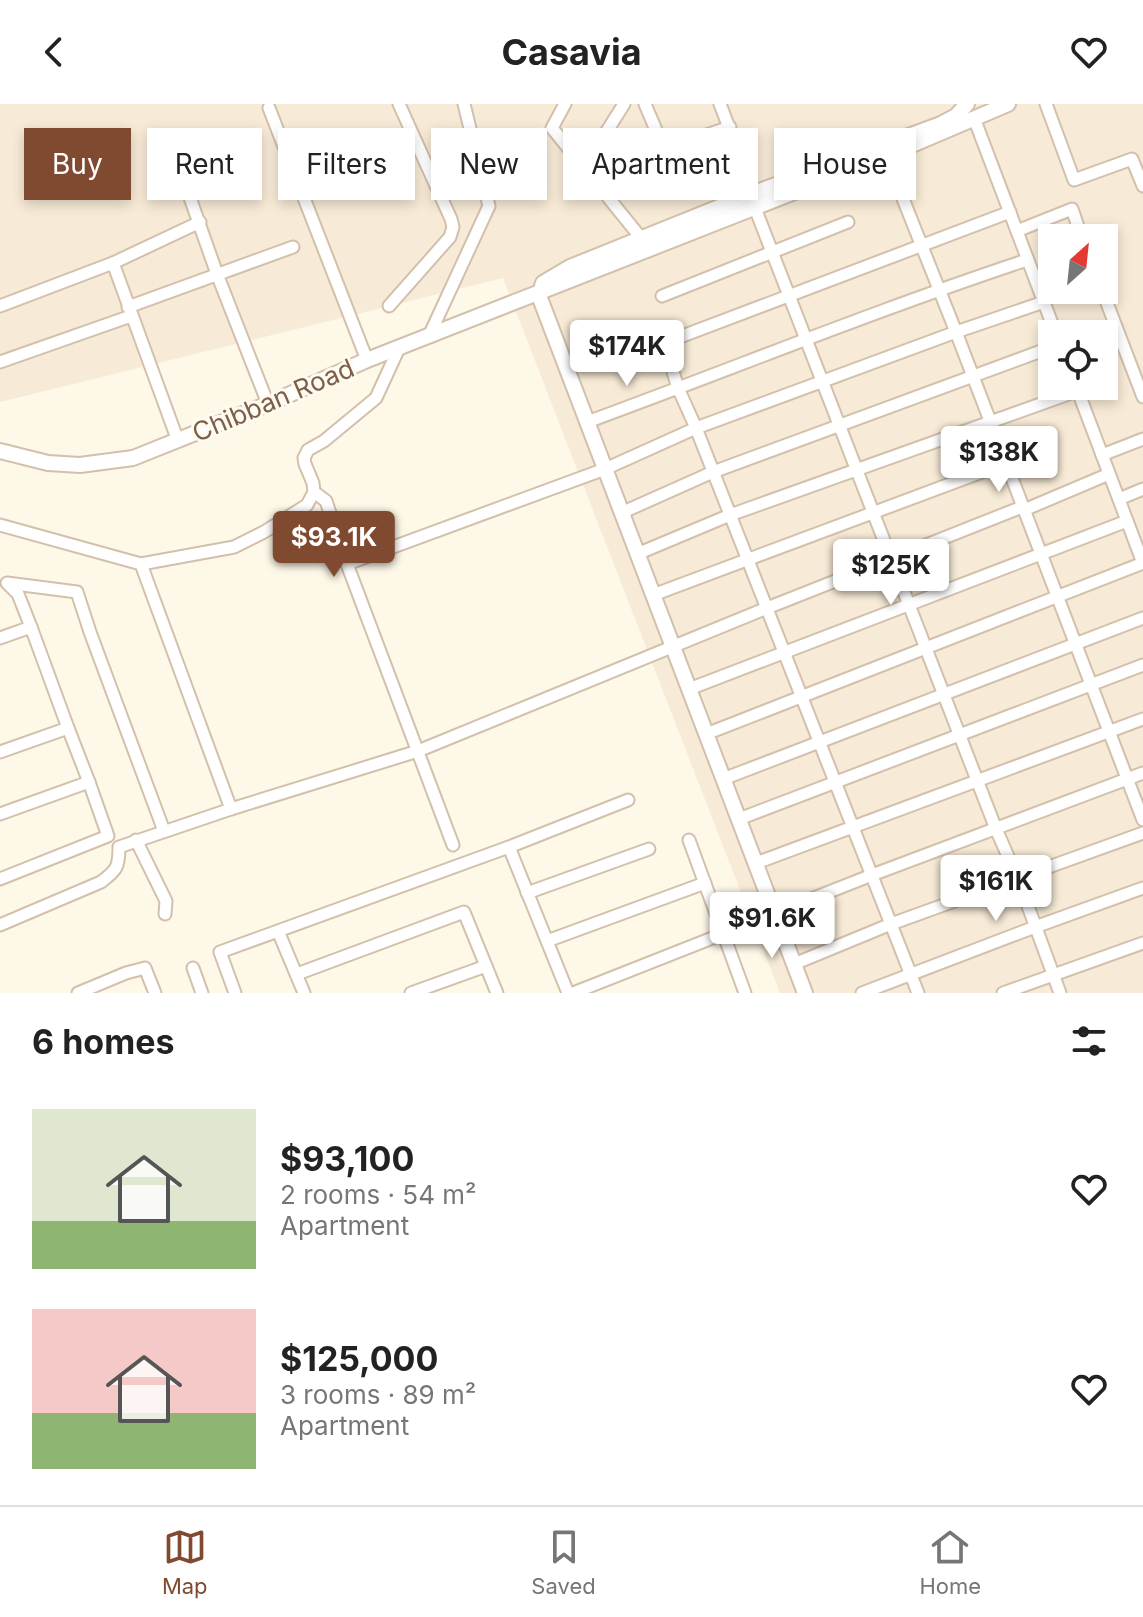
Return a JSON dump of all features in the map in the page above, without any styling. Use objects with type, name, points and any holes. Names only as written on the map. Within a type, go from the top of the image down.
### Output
[{"type":"street","points":[[389,306],[450,237],[453,227],[399,104]]},
{"type":"street","points":[[429,336],[489,206],[464,104]]},
{"type":"street","points":[[563,143],[552,128],[565,104]]},
{"type":"street","points":[[611,128],[624,104]]},
{"type":"street","points":[[645,104],[655,128]]},
{"type":"street","points":[[720,104],[773,252],[1060,993]]},
{"type":"street","points":[[1046,104],[1074,180],[1132,159],[1143,186]]},
{"type":"street","name":"Chibban Road","points":[[0,451],[48,463],[80,465],[133,458],[367,360],[538,293],[941,124],[970,109],[1000,105]]},
{"type":"street","points":[[269,108],[367,360]]},
{"type":"street","points":[[970,109],[1038,287]]},
{"type":"street","name":"Chibban Road","points":[[916,139],[970,109]]},
{"type":"street","name":"Chibban Road","points":[[538,293],[543,283],[570,267],[641,238],[774,194]]},
{"type":"street","points":[[192,200],[268,404]]},
{"type":"street","points":[[609,200],[641,238]]},
{"type":"street","points":[[903,200],[1143,820]]},
{"type":"street","points":[[1017,231],[1072,209],[1077,224]]},
{"type":"street","points":[[918,993],[678,388],[664,343],[1010,212]]},
{"type":"street","points":[[0,306],[113,263],[200,222]]},
{"type":"street","points":[[662,296],[848,222]]},
{"type":"street","points":[[0,362],[217,274],[293,247]]},
{"type":"street","points":[[587,422],[939,289],[1027,260]]},
{"type":"street","points":[[113,263],[178,441]]},
{"type":"street","points":[[538,293],[805,993]]},
{"type":"street","points":[[347,564],[605,469],[696,428],[1038,304]]},
{"type":"street","points":[[1107,304],[1143,397]]},
{"type":"street","points":[[0,525],[141,564],[234,547],[264,532],[313,498],[313,483],[305,464],[305,454],[376,398],[399,348]]},
{"type":"street","points":[[621,513],[713,472],[1038,352]]},
{"type":"street","points":[[637,554],[730,515],[1046,400]]},
{"type":"street","points":[[706,734],[1143,563],[1138,537],[1127,521],[1081,400]]},
{"type":"street","points":[[1102,455],[1143,439]]},
{"type":"street","points":[[653,595],[1006,463]]},
{"type":"street","points":[[119,847],[418,751],[767,608],[1109,474]]},
{"type":"street","points":[[1119,499],[1143,489]]},
{"type":"street","points":[[314,492],[326,501],[453,845]]},
{"type":"street","points":[[689,689],[1127,521]]},
{"type":"street","points":[[141,564],[231,809]]},
{"type":"street","points":[[3,582],[77,592],[164,831]]},
{"type":"street","points":[[0,925],[101,882],[113,874],[119,864],[119,847],[108,836],[18,594],[3,582]]},
{"type":"street","points":[[723,779],[1143,618]]},
{"type":"street","points":[[0,638],[31,627]]},
{"type":"street","points":[[739,819],[1143,665]]},
{"type":"street","points":[[756,863],[1143,719]]},
{"type":"street","points":[[0,752],[68,728]]},
{"type":"street","points":[[509,847],[570,993],[1143,773]]},
{"type":"street","points":[[0,814],[89,782]]},
{"type":"street","points":[[235,993],[220,952],[509,847],[628,800]]},
{"type":"street","points":[[794,964],[891,924],[1143,833]]},
{"type":"street","points":[[0,879],[108,836]]},
{"type":"street","points":[[136,840],[166,901],[165,914]]},
{"type":"street","points":[[689,840],[745,993]]},
{"type":"street","points":[[527,893],[649,849]]},
{"type":"street","points":[[547,941],[705,883]]},
{"type":"street","points":[[862,993],[1143,888]]},
{"type":"street","points":[[297,974],[464,912],[497,993]]},
{"type":"street","points":[[278,931],[304,993]]},
{"type":"street","points":[[1003,993],[1143,943]]},
{"type":"street","points":[[411,993],[486,966]]},
{"type":"street","points":[[78,993],[145,968],[155,993]]},
{"type":"street","points":[[193,968],[202,993]]},
{"type":"shaded area","points":[[0,104],[1143,104],[1143,993],[780,993],[503,278],[0,402]]}]
